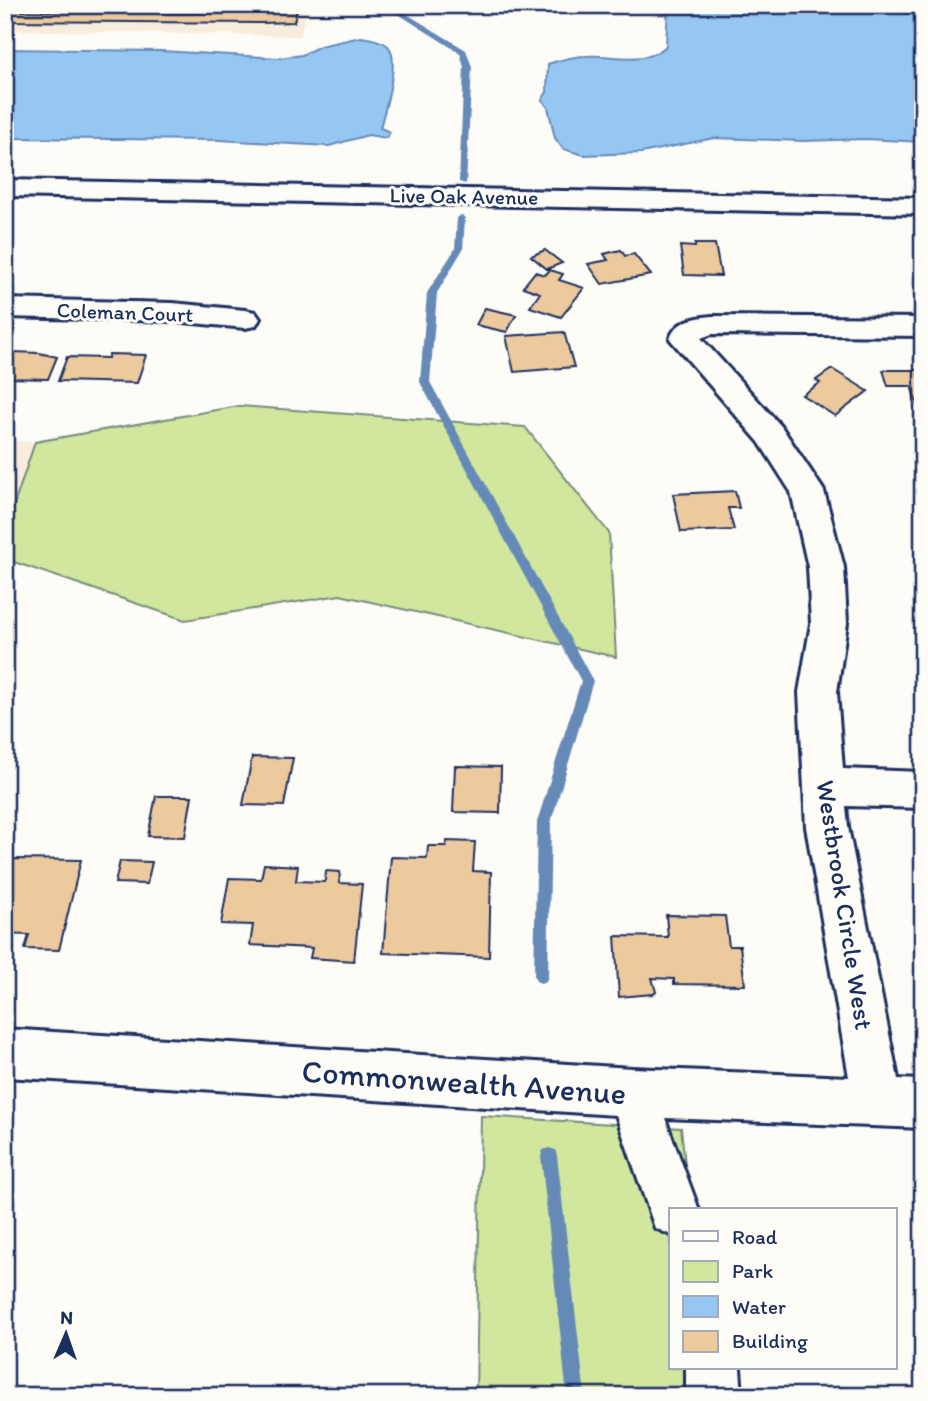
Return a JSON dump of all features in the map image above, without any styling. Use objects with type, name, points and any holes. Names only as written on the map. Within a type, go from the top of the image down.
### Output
[{"type":"street","name":"Live Oak Avenue","points":[[5,188],[923,206]]},
{"type":"street","name":"Coleman Court","points":[[5,309],[173,312],[245,319]]},
{"type":"street","name":"Westbrook Circle West","points":[[900,1103],[827,827],[818,692],[829,623],[826,567],[807,491],[770,434],[689,345],[686,334],[697,327],[712,324],[923,327]]},
{"type":"street","points":[[823,787],[923,790]]},
{"type":"street","name":"Commonwealth Avenue","points":[[5,1053],[632,1092],[900,1103]]},
{"type":"street","points":[[632,1092],[672,1208]]},
{"type":"street","points":[[713,1370],[714,1396]]},
{"type":"shaded area","points":[[5,5],[308,5],[300,36],[5,30]]},
{"type":"shaded area","points":[[5,440],[35,442],[5,532]]},
{"type":"green space","points":[[239,406],[525,427],[609,533],[616,657],[340,595],[185,620],[5,559],[5,532],[35,442]]},
{"type":"green space","points":[[481,1116],[681,1128],[690,1208],[669,1208],[669,1370],[705,1370],[699,1396],[476,1396]]},
{"type":"water","points":[[668,5],[923,5],[923,142],[714,138],[641,153],[584,155],[563,149],[555,138],[548,107],[542,100],[547,92],[548,64],[576,57],[628,58],[649,56],[658,52],[666,46]]},
{"type":"water","points":[[361,37],[382,42],[392,52],[390,86],[380,128],[390,132],[386,138],[368,135],[329,146],[219,140],[5,138],[5,49],[161,51],[279,58],[302,55],[320,46]]},
{"type":"building","points":[[5,5],[25,5],[22,11],[202,13],[203,10],[264,11],[266,5],[298,5],[294,22],[261,23],[5,21]]},
{"type":"building","points":[[695,244],[715,244],[721,276],[684,275],[680,246],[695,247]]},
{"type":"building","points":[[545,250],[562,263],[547,269],[531,256]]},
{"type":"building","points":[[621,250],[625,256],[634,254],[651,275],[602,284],[588,264],[608,260],[604,254]]},
{"type":"building","points":[[550,270],[563,274],[559,280],[584,288],[561,317],[530,307],[540,293],[523,287],[535,272],[545,275]]},
{"type":"building","points":[[485,308],[516,315],[507,332],[476,325]]},
{"type":"building","points":[[564,332],[574,367],[514,372],[506,336]]},
{"type":"building","points":[[13,352],[57,357],[48,379],[5,378],[5,356],[12,356]]},
{"type":"building","points":[[109,354],[146,355],[137,383],[58,381],[67,357],[108,358]]},
{"type":"building","points":[[832,369],[868,391],[835,416],[802,395],[820,383],[816,380]]},
{"type":"building","points":[[883,370],[923,370],[923,422],[911,386],[888,386]]},
{"type":"building","points":[[735,491],[739,508],[728,508],[734,530],[681,532],[673,494]]},
{"type":"building","points":[[252,757],[293,758],[284,806],[243,805]]},
{"type":"building","points":[[455,766],[501,767],[500,813],[453,812]]},
{"type":"building","points":[[156,796],[192,796],[185,837],[148,836]]},
{"type":"building","points":[[447,841],[475,842],[473,871],[491,872],[489,957],[383,953],[391,857],[427,858],[428,846],[446,846]]},
{"type":"building","points":[[13,859],[81,860],[59,950],[25,949],[29,935],[5,934],[5,885]]},
{"type":"building","points":[[120,861],[152,862],[147,884],[115,883]]},
{"type":"building","points":[[264,864],[298,866],[296,881],[325,882],[326,871],[340,872],[339,883],[362,884],[354,961],[310,958],[312,948],[250,945],[253,925],[221,924],[229,878],[261,879]]},
{"type":"building","points":[[666,915],[725,916],[729,946],[740,946],[745,985],[674,984],[674,979],[652,978],[656,992],[653,994],[619,997],[615,936],[668,937]]},
{"type":"waterway","points":[[387,5],[463,52],[468,67],[463,182]]},
{"type":"waterway","points":[[461,218],[459,249],[432,293],[425,382],[587,681],[544,822],[541,976]]},
{"type":"waterway","points":[[549,1156],[576,1396]]}]
